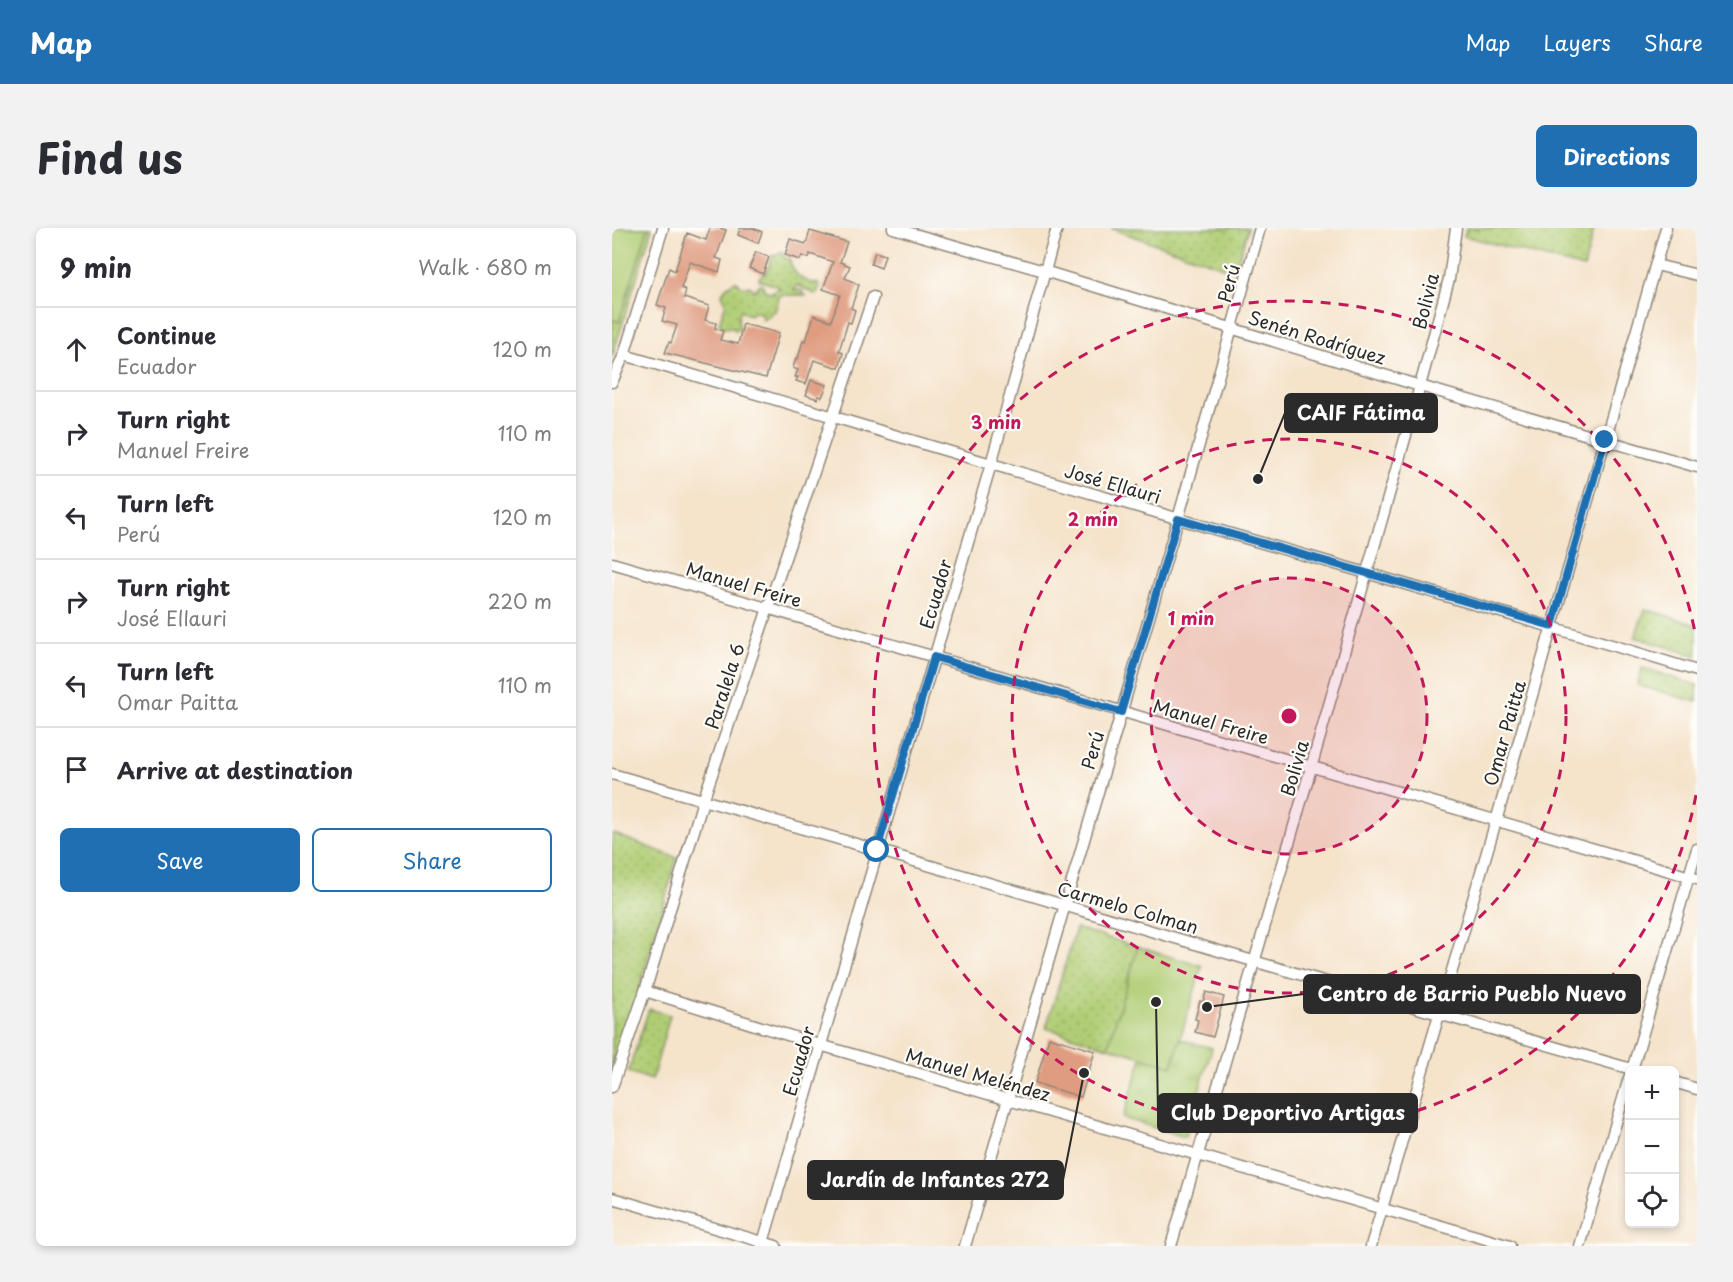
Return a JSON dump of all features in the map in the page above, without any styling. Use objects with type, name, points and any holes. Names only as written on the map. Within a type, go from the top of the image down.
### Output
[{"type":"street","points":[[612,382],[624,355],[663,228]]},
{"type":"street","name":"Senén Rodríguez","points":[[893,228],[1044,271],[1420,386],[1697,467]]},
{"type":"street","name":"Ecuador","points":[[763,1244],[991,464],[1057,228]]},
{"type":"street","name":"Perú","points":[[965,1246],[1178,519],[1260,228]]},
{"type":"street","name":"Bolivia","points":[[1171,1246],[1420,386],[1449,279],[1456,228]]},
{"type":"street","name":"Omar Paitta","points":[[1371,1246],[1666,228]]},
{"type":"street","points":[[1656,265],[1697,275]]},
{"type":"street","name":"Paralela 6","points":[[612,1087],[645,991],[703,801],[873,297]]},
{"type":"street","name":"José Ellauri","points":[[624,355],[1178,519],[1552,626],[1697,671]]},
{"type":"street","name":"Manuel Freire","points":[[612,563],[1693,878]]},
{"type":"street","name":"Carmelo Colman","points":[[612,774],[1625,1070]]},
{"type":"street","points":[[1634,1066],[1693,878],[1697,849]]},
{"type":"street","name":"Manuel Meléndez","points":[[645,991],[820,1045],[1510,1246]]},
{"type":"street","points":[[1679,1084],[1697,1089]]},
{"type":"street","points":[[1580,1246],[1625,1095]]},
{"type":"street","points":[[612,1198],[776,1246]]},
{"type":"green space","points":[[612,228],[652,228],[612,358]]},
{"type":"green space","points":[[612,228],[648,228],[619,322],[612,320]]},
{"type":"green space","points":[[1113,228],[1248,228],[1235,271]]},
{"type":"green space","points":[[1466,228],[1594,228],[1584,268],[1464,236]]},
{"type":"green space","points":[[782,251],[783,257],[790,259],[796,274],[809,282],[820,284],[817,295],[797,285],[794,289],[802,291],[806,296],[780,295],[775,311],[763,320],[762,313],[754,312],[750,315],[740,311],[738,320],[740,330],[736,331],[732,327],[724,328],[719,323],[726,303],[722,294],[726,287],[735,281],[741,287],[750,286],[754,291],[760,284],[763,285],[764,290],[774,294],[773,291],[780,288],[759,280],[760,276],[766,273],[773,255],[777,256]]},
{"type":"green space","points":[[1645,609],[1697,625],[1697,656],[1635,637]]},
{"type":"green space","points":[[1642,668],[1697,685],[1697,702],[1637,685]]},
{"type":"green space","points":[[612,833],[677,858],[639,990],[612,1069]]},
{"type":"green space","points":[[1076,928],[1138,947],[1108,1047],[1046,1028]]},
{"type":"green space","points":[[1138,947],[1202,966],[1172,1066],[1108,1047]]},
{"type":"green space","points":[[649,1009],[670,1015],[652,1080],[628,1072]]},
{"type":"green space","points":[[1180,1039],[1212,1048],[1185,1137],[1123,1118],[1142,1057],[1172,1066]]},
{"type":"building","points":[[710,228],[726,230],[716,258],[722,260],[719,272],[690,262],[681,288],[686,290],[684,298],[709,306],[705,320],[716,323],[715,328],[723,331],[720,340],[738,344],[743,324],[779,333],[766,378],[665,353],[677,325],[662,321],[666,308],[657,305],[669,268],[675,271],[687,233],[706,240]]},
{"type":"building","points":[[740,228],[753,228],[762,232],[758,243],[738,235]]},
{"type":"building","points":[[810,231],[847,242],[840,262],[850,266],[845,278],[859,285],[851,308],[855,310],[851,323],[848,322],[839,351],[843,353],[839,368],[814,360],[806,384],[796,381],[798,370],[793,368],[796,358],[798,359],[803,340],[806,341],[814,315],[831,321],[840,295],[823,289],[833,262],[810,254],[809,258],[802,256],[800,260],[785,255],[790,239],[806,244]]},
{"type":"building","points":[[756,252],[769,257],[763,274],[749,268]]},
{"type":"building","points":[[875,252],[885,255],[881,268],[871,264]]},
{"type":"building","points":[[811,380],[827,385],[822,397],[819,396],[818,399],[806,395]]},
{"type":"building","points":[[1206,992],[1224,997],[1213,1037],[1195,1032],[1198,1020],[1195,1019],[1200,1001],[1203,1002]]},
{"type":"building","points":[[1049,1037],[1095,1051],[1081,1097],[1035,1083]]},
{"type":"place","name":"CAIF Fátima","points":[[1258,479]]},
{"type":"place","name":"Club Deportivo Artigas","points":[[1156,1002]]},
{"type":"place","name":"Centro de Barrio Pueblo Nuevo","points":[[1207,1007]]},
{"type":"place","name":"Jardín de Infantes 272","points":[[1084,1073]]},
{"type":"route","points":[[877,850],[934,657],[1121,712],[1178,519],[1552,626],[1605,440]]}]
